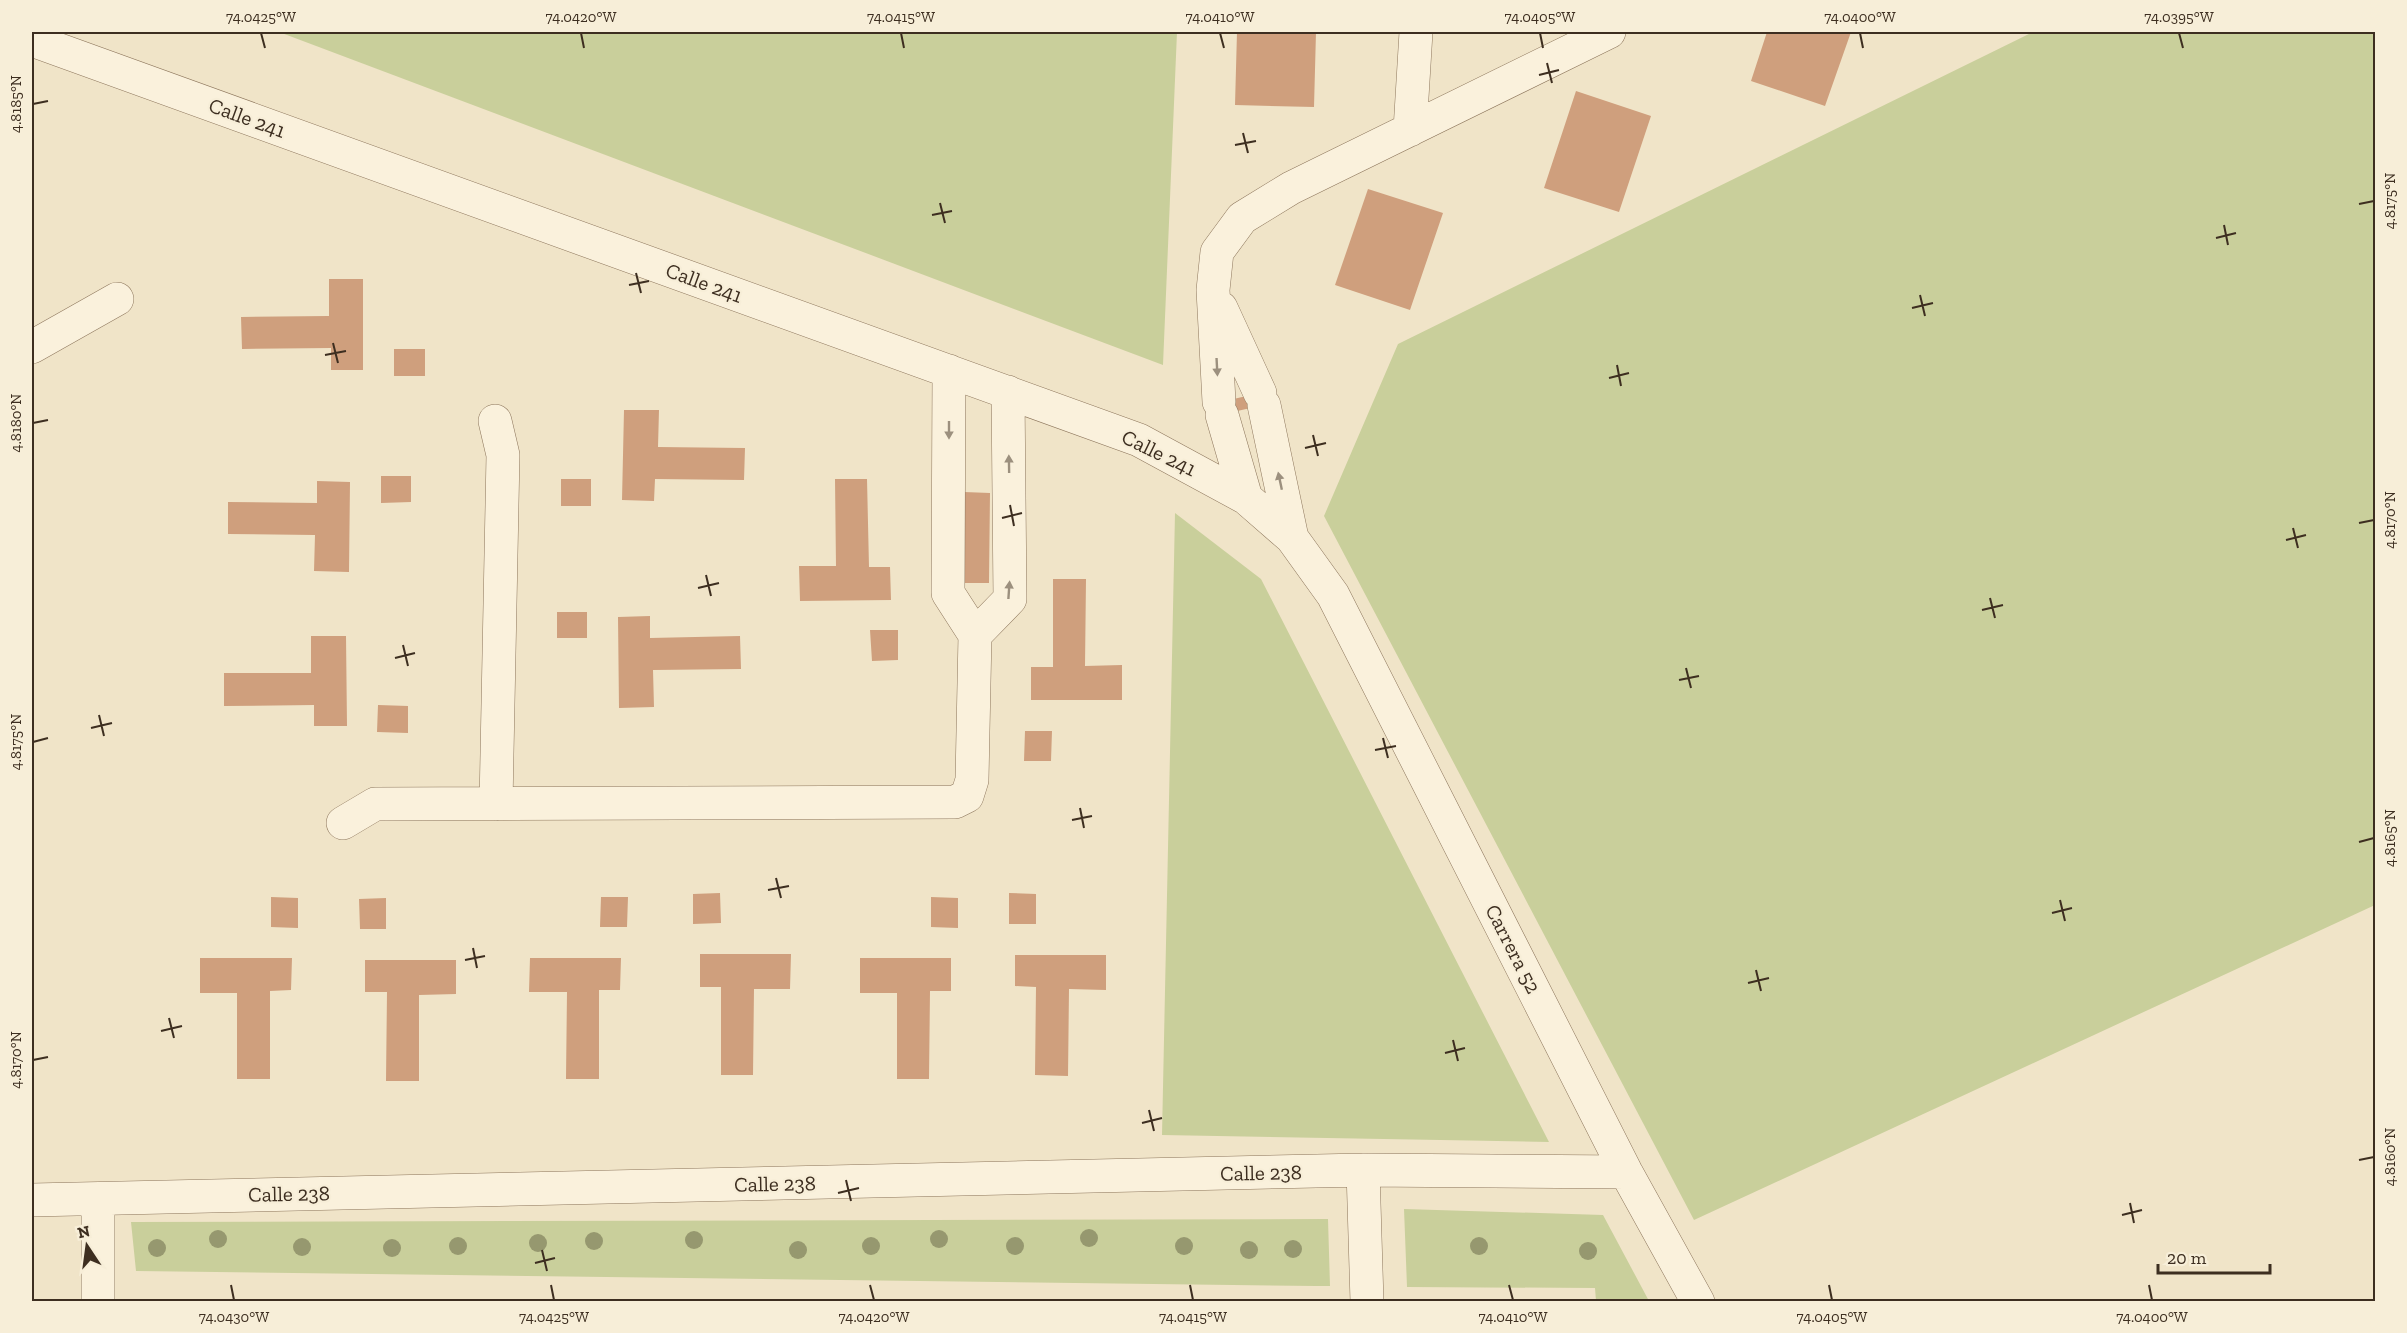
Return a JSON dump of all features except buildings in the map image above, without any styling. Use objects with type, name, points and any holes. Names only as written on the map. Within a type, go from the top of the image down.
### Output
[{"type":"street","points":[[1410,130],[1416,32]]},
{"type":"street","points":[[1246,498],[1220,408],[1213,290],[1217,252],[1242,218],[1291,188],[1609,32]]},
{"type":"street","name":"Calle 241","points":[[32,40],[1139,440],[1246,498],[1292,538],[1334,595]]},
{"type":"street","points":[[1213,290],[1262,399],[1292,538]]},
{"type":"street","points":[[32,347],[117,299]]},
{"type":"street","points":[[343,823],[375,804],[955,802],[967,795],[972,780],[975,635],[948,593],[949,371]]},
{"type":"street","points":[[975,635],[1010,599],[1008,392]]},
{"type":"street","points":[[495,421],[503,455],[496,804]]},
{"type":"street","name":"Carrera 52","points":[[1334,595],[1626,1172],[1698,1302]]},
{"type":"street","points":[[1363,1170],[1366,1302]]},
{"type":"street","name":"Calle 238","points":[[32,1200],[1363,1170],[1626,1172]]},
{"type":"street","points":[[98,1199],[98,1302]]},
{"type":"green space","points":[[279,32],[1177,32],[1163,365]]},
{"type":"green space","points":[[2033,32],[2375,32],[2375,905],[1694,1220],[1324,516],[1398,344]]},
{"type":"green space","points":[[1175,513],[1261,579],[1549,1142],[1162,1135]]},
{"type":"green space","points":[[1404,1209],[1603,1215],[1649,1301],[1596,1301],[1595,1288],[1407,1287]]},
{"type":"green space","points":[[1328,1219],[1330,1286],[136,1271],[131,1222]]}]
